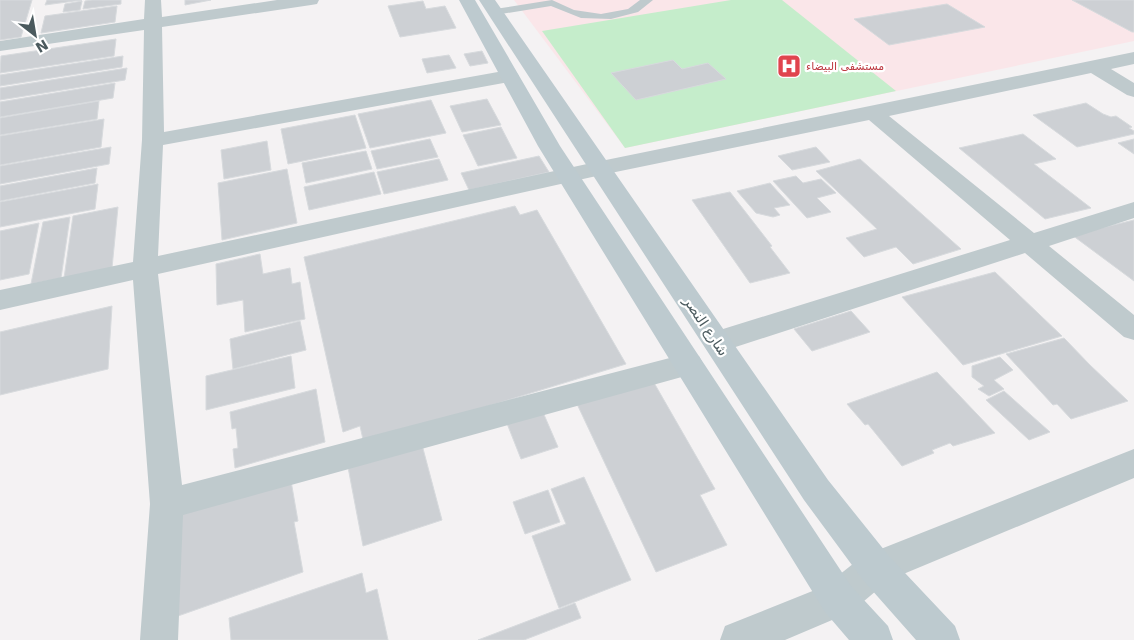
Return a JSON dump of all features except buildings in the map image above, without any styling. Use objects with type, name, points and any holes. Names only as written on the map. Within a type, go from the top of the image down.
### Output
[{"type":"street","points":[[153,0],[153,140],[144,269],[167,504],[159,640]]},
{"type":"street","points":[[0,46],[311,0]]},
{"type":"street","name":"شارع النصر","points":[[467,0],[492,18],[601,168],[816,490],[876,568],[941,640]]},
{"type":"street","name":"شارع النصر","points":[[492,18],[510,76],[568,175],[838,599],[874,640]]},
{"type":"street","points":[[0,300],[568,175],[1134,58]]},
{"type":"street","points":[[1093,66],[1134,92]]},
{"type":"street","points":[[153,140],[510,76]]},
{"type":"street","points":[[873,113],[1134,330]]},
{"type":"street","points":[[717,342],[1134,210]]},
{"type":"street","points":[[167,504],[689,364]]},
{"type":"street","points":[[739,640],[838,599],[876,568],[1134,463]]},
{"type":"lane","points":[[492,18],[552,1],[566,12],[588,17],[614,16],[634,10],[646,0]]},
{"type":"shaded area","name":"مستشفى البيضاء","points":[[514,0],[1134,0],[1134,41],[625,148]]},
{"type":"green space","points":[[731,0],[782,0],[896,91],[625,148],[542,31]]},
{"type":"place","name":"مستشفى البيضاء","points":[[789,66]]}]
